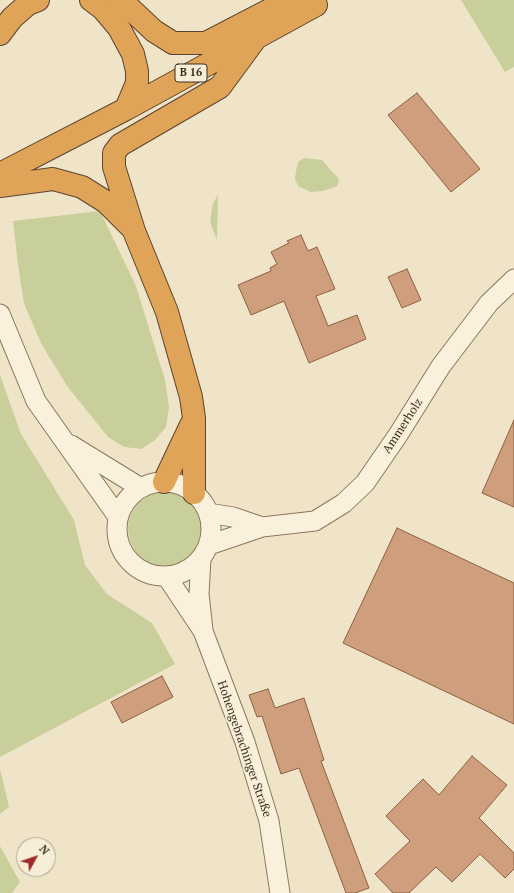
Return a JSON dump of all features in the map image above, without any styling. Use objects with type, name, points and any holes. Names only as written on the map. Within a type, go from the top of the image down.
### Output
[{"type":"highway","points":[[0,34],[12,18],[28,4],[38,0]]},
{"type":"highway","points":[[91,0],[103,9],[120,28],[133,54],[137,71],[137,83],[126,109]]},
{"type":"highway","name":"B 16","points":[[0,174],[126,109],[316,5],[280,4],[206,43],[173,43],[154,31],[121,0]]},
{"type":"highway","points":[[194,493],[194,418],[191,397],[167,312],[134,230],[114,167],[114,153],[120,144],[220,87],[256,38]]},
{"type":"highway","points":[[0,186],[53,179],[82,187],[106,202],[134,230]]},
{"type":"highway","points":[[164,482],[194,418]]},
{"type":"street","name":"Ammerholz","points":[[205,552],[262,527],[315,521],[344,503],[365,483],[398,435],[440,366],[489,303],[514,278]]},
{"type":"street","points":[[0,314],[36,401],[118,518]]},
{"type":"street","points":[[64,440],[141,488]]},
{"type":"street","points":[[164,482],[180,485],[194,493],[202,502],[208,513],[211,529],[205,552],[191,568],[180,574],[167,577],[152,575],[138,569],[127,560],[120,547],[116,532],[118,518],[123,506],[131,495],[152,483],[164,482]]},
{"type":"street","name":"Ammerholz","points":[[208,513],[233,516],[262,527]]},
{"type":"street","name":"Hohengebrachinger Straße","points":[[203,631],[199,594],[205,552]]},
{"type":"street","name":"Hohengebrachinger Straße","points":[[167,577],[203,631],[245,742],[269,821],[280,893]]},
{"type":"green space","points":[[461,0],[514,0],[514,67],[505,72]]},
{"type":"green space","points":[[304,158],[322,160],[338,178],[339,182],[337,186],[323,191],[310,192],[298,186],[295,179],[296,171],[298,162]]},
{"type":"green space","points":[[218,195],[217,240],[210,222],[213,203]]},
{"type":"green space","points":[[100,211],[136,286],[165,380],[169,407],[166,427],[154,441],[141,449],[124,447],[108,437],[67,386],[42,345],[24,304],[13,221]]},
{"type":"green space","points":[[0,375],[21,434],[74,520],[85,565],[107,594],[152,623],[175,664],[0,757]]},
{"type":"green space","points":[[165,492],[179,495],[191,503],[199,515],[202,529],[199,543],[191,555],[179,563],[165,566],[151,563],[139,555],[131,543],[128,529],[131,515],[139,503],[151,495]]},
{"type":"green space","points":[[0,769],[9,807],[0,814]]},
{"type":"green space","points":[[0,846],[20,882],[12,893],[0,893]]},
{"type":"building","points":[[417,93],[480,169],[451,192],[388,115]]},
{"type":"building","points":[[301,235],[308,251],[317,247],[335,289],[316,296],[328,326],[357,315],[366,339],[309,363],[284,301],[251,315],[238,285],[271,271],[270,268],[277,264],[271,252],[289,243],[287,241]]},
{"type":"building","points":[[407,269],[421,300],[402,308],[388,277]]},
{"type":"building","points":[[514,420],[514,507],[482,493]]},
{"type":"building","points":[[397,528],[514,583],[514,724],[343,643]]},
{"type":"building","points":[[162,676],[173,697],[122,723],[111,702]]},
{"type":"building","points":[[268,689],[275,708],[304,698],[324,760],[321,761],[369,888],[355,893],[346,893],[299,768],[281,774],[262,716],[257,717],[249,695]]},
{"type":"building","points":[[472,756],[507,785],[479,818],[514,853],[514,869],[505,878],[480,854],[452,882],[436,867],[409,893],[393,893],[375,874],[410,841],[386,816],[423,779],[439,795]]}]
